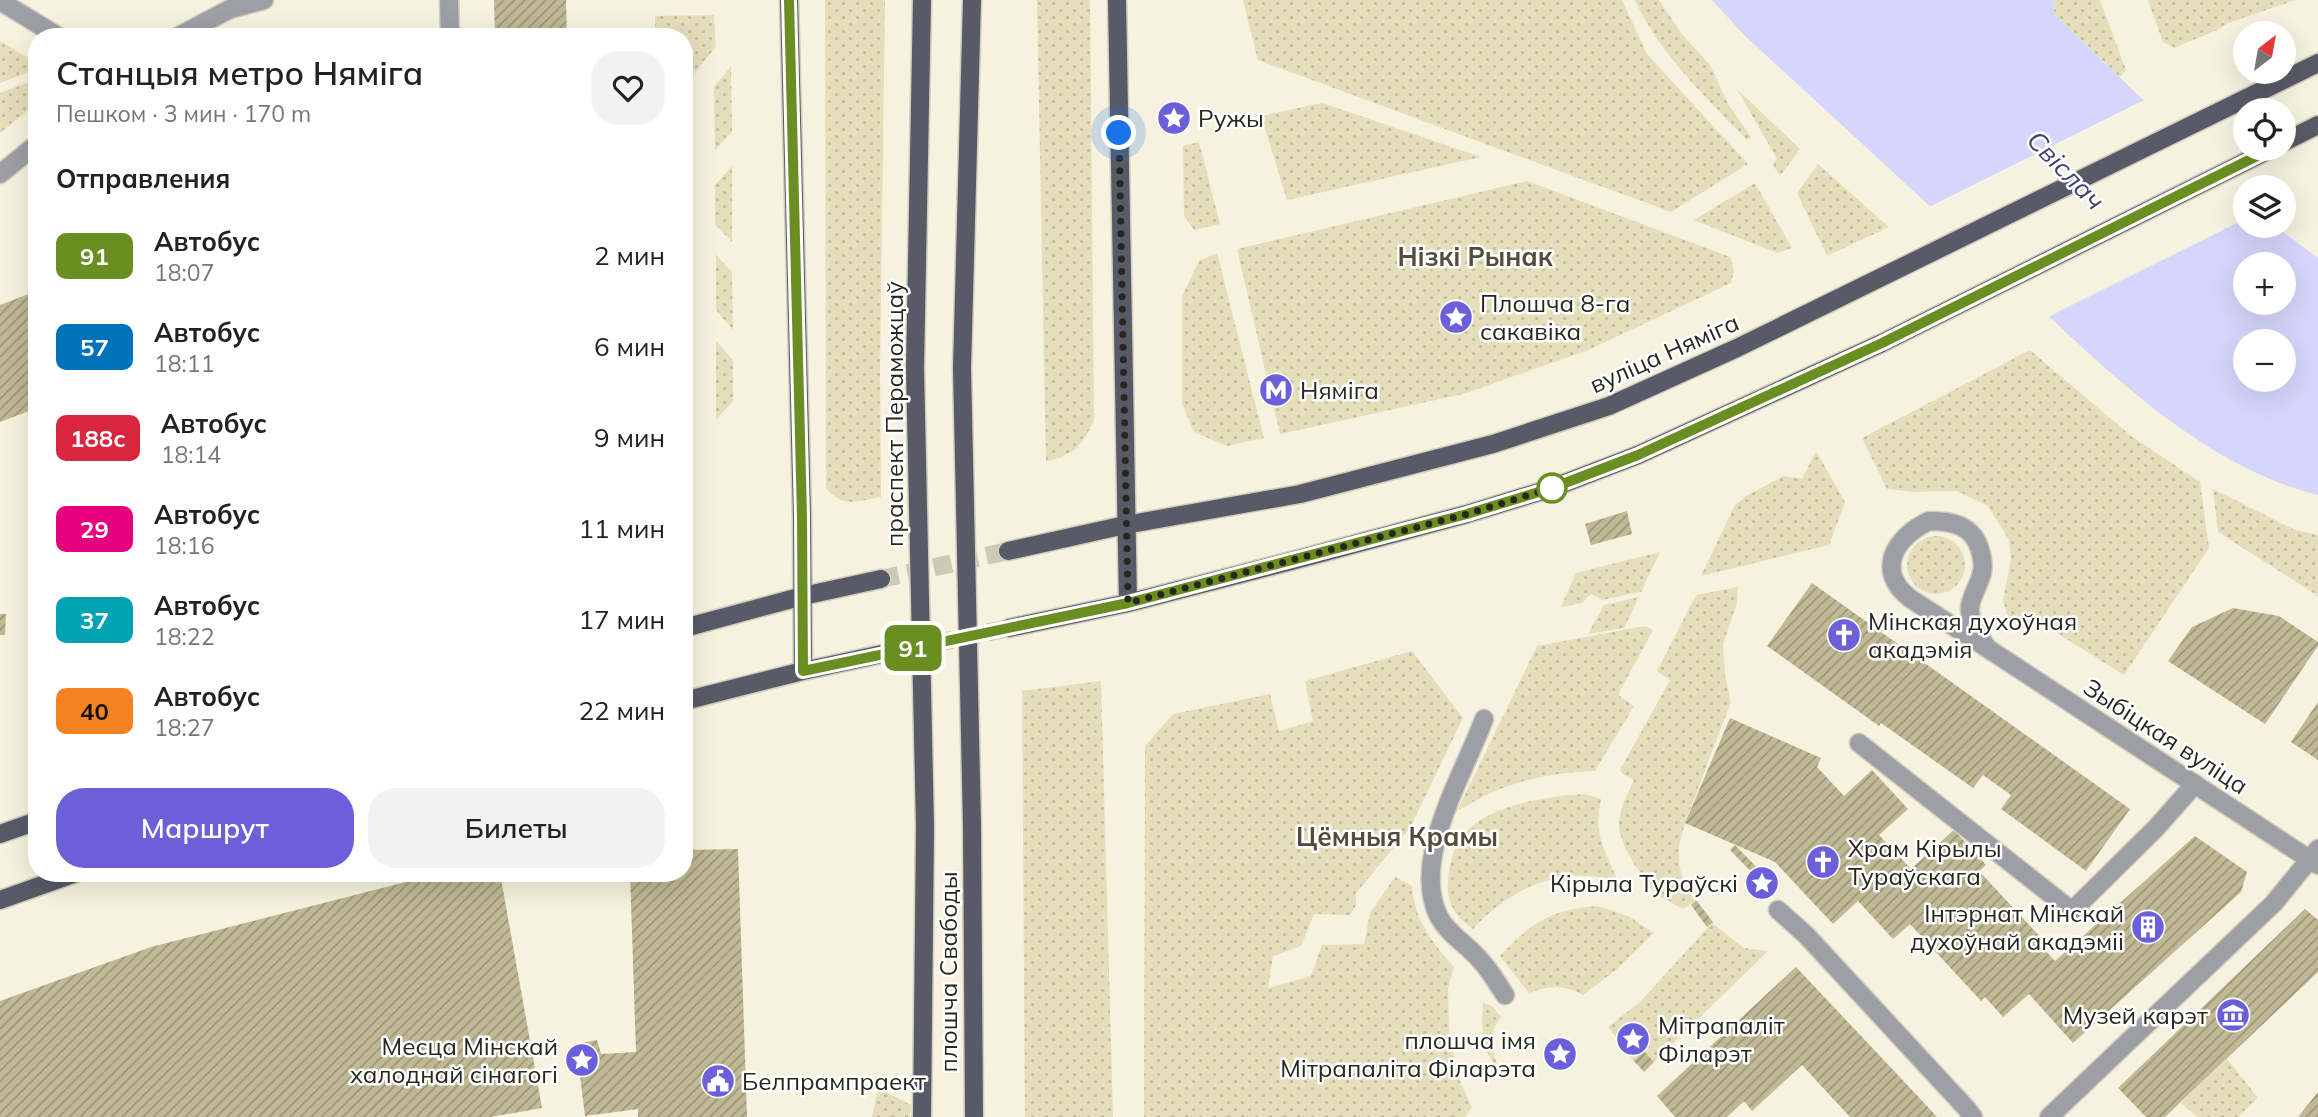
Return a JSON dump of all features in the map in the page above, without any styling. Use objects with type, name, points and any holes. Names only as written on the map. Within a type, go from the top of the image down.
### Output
[{"type":"main road","points":[[789,0],[803,671]]},
{"type":"main road","name":"праспект Пераможцаў","points":[[922,0],[915,368],[925,827]]},
{"type":"main road","name":"плошча Свабоды","points":[[972,0],[962,368],[972,826],[974,1117]]},
{"type":"main road","points":[[1117,0],[1128,603]]},
{"type":"main road","name":"вуліца Няміга","points":[[1008,551],[1125,525],[1300,494],[1493,444],[1609,406],[1737,348],[2318,63]]},
{"type":"main road","points":[[2296,136],[2318,125]]},
{"type":"main road","points":[[1009,628],[1128,603],[1467,514],[1552,488],[1638,455],[1882,343],[2247,161]]},
{"type":"main road","points":[[693,626],[803,596],[881,579]]},
{"type":"main road","points":[[693,699],[883,654]]},
{"type":"main road","points":[[0,834],[28,824]]},
{"type":"main road","name":"плошча Свабоды","points":[[922,1117],[925,827]]},
{"type":"main road","points":[[0,901],[52,882]]},
{"type":"street","points":[[194,28],[230,9],[264,0]]},
{"type":"street","points":[[449,0],[450,28]]},
{"type":"street","points":[[0,1],[44,28]]},
{"type":"street","points":[[0,174],[28,151]]},
{"type":"street","name":"Зыбіцкая вуліца","points":[[1987,648],[1970,617],[1970,605],[1983,571],[1979,546],[1973,535],[1963,526],[1948,521],[1929,521],[1913,529],[1899,542],[1892,558],[1891,571],[1901,592],[2195,784],[2316,858]]},
{"type":"street","points":[[1484,719],[1436,835],[1432,897],[1440,919],[1454,936],[1480,959],[1505,995]]},
{"type":"street","points":[[1859,743],[2072,911],[2156,828],[2195,784]]},
{"type":"street","points":[[2049,1117],[2274,903],[2316,858]]},
{"type":"street","points":[[1778,910],[1806,935],[1972,1117]]},
{"type":"shaded area","points":[[825,0],[885,0],[881,497],[851,502],[839,499],[826,488]]},
{"type":"shaded area","points":[[1037,0],[1090,0],[1094,420],[1076,448],[1064,456],[1046,462]]},
{"type":"shaded area","points":[[1243,0],[1622,0],[1647,54],[1748,164],[1671,212],[1258,60]]},
{"type":"shaded area","points":[[1635,0],[1659,0],[1681,33],[1710,65],[1728,104],[1751,137],[1747,140],[1670,57]]},
{"type":"shaded area","points":[[2053,0],[2100,0],[2126,70],[2120,77],[2055,15]]},
{"type":"shaded area","points":[[2148,0],[2295,0],[2233,21],[2174,48],[2163,42]]},
{"type":"shaded area","points":[[714,15],[716,47],[693,74],[693,28],[655,28],[655,16]]},
{"type":"shaded area","points":[[0,41],[28,58],[28,72],[0,83]]},
{"type":"shaded area","points":[[731,66],[732,132],[715,150],[714,87]]},
{"type":"shaded area","points":[[28,82],[28,110],[0,133],[0,93]]},
{"type":"shaded area","points":[[1737,89],[1800,149],[1780,176],[1773,165],[1777,159]]},
{"type":"shaded area","points":[[1322,103],[1481,157],[1287,200],[1261,116]]},
{"type":"shaded area","points":[[1199,142],[1220,224],[1194,230],[1184,215],[1183,146]]},
{"type":"shaded area","points":[[1818,164],[1889,227],[1827,256],[1797,193]]},
{"type":"shaded area","points":[[732,166],[732,242],[715,224],[715,185]]},
{"type":"shaded area","name":"Плошча 8-га сакавіка","points":[[1527,181],[1730,257],[1734,271],[1731,283],[1586,351],[1463,394],[1280,434],[1237,249]]},
{"type":"shaded area","points":[[1755,183],[1792,248],[1777,253],[1694,220]]},
{"type":"shaded area","points":[[1217,253],[1264,438],[1227,446],[1194,432],[1182,404],[1182,296],[1199,261]]},
{"type":"shaded area","points":[[716,255],[732,272],[733,330],[716,310]]},
{"type":"shaded area","points":[[716,341],[733,360],[733,401],[716,420]]},
{"type":"shaded area","points":[[2030,350],[2131,436],[2200,482],[2209,548],[2124,675],[2049,628],[2023,625],[2008,617],[2003,601],[2011,559],[2009,540],[1988,506],[1957,491],[1916,492],[1887,489],[1862,438]]},
{"type":"shaded area","points":[[1816,451],[1845,502],[1829,545],[1701,576],[1735,505],[1784,476],[1802,479]]},
{"type":"shaded area","points":[[2213,489],[2295,530],[2318,535],[2318,596],[2218,532]]},
{"type":"shaded area","points":[[1936,536],[1947,538],[1960,549],[1965,565],[1963,576],[1952,589],[1936,594],[1925,592],[1912,581],[1907,565],[1909,554],[1920,541]]},
{"type":"shaded area","points":[[1660,552],[1641,592],[1602,600],[1591,594],[1582,603],[1561,607],[1576,573]]},
{"type":"shaded area","points":[[1738,587],[1737,603],[1723,644],[1725,676],[1731,702],[1685,823],[1679,846],[1679,865],[1684,884],[1695,901],[1684,909],[1656,893],[1627,852],[1620,834],[1619,820],[1634,780],[1620,770],[1670,680],[1657,671],[1696,595]]},
{"type":"shaded area","points":[[1639,597],[1624,628],[1588,634],[1604,605]]},
{"type":"shaded area","points":[[1645,626],[1653,630],[1618,695],[1634,706],[1595,771],[1556,774],[1523,781],[1491,793],[1457,811],[1537,646]]},
{"type":"shaded area","points":[[1412,651],[1463,718],[1410,828],[1356,893],[1356,905],[1350,915],[1314,914],[1301,946],[1273,956],[1268,988],[1311,976],[1322,945],[1364,944],[1370,913],[1395,877],[1412,886],[1420,920],[1439,950],[1454,967],[1448,988],[1449,1029],[1458,1077],[1472,1107],[1465,1117],[1144,1117],[1145,746],[1173,714],[1270,694],[1279,731],[1313,721],[1305,681]]},
{"type":"shaded area","points":[[1101,681],[1113,1117],[1025,1117],[1022,691]]},
{"type":"shaded area","points":[[1585,794],[1601,799],[1599,832],[1617,879],[1579,876],[1545,881],[1506,900],[1473,929],[1461,919],[1450,902],[1448,880],[1455,850],[1464,834],[1475,824],[1504,809],[1537,800]]},
{"type":"shaded area","points":[[1598,906],[1628,916],[1654,933],[1617,969],[1583,995],[1556,987],[1529,993],[1500,956],[1532,926],[1543,920],[1567,910]]},
{"type":"shaded area","points":[[1712,923],[1744,948],[1768,951],[1654,1062],[1644,1052],[1634,1061],[1608,1027],[1640,1002]]},
{"type":"shaded area","points":[[1483,1003],[1492,1006],[1501,1017],[1494,1029],[1492,1042],[1499,1070],[1486,1047],[1482,1021]]},
{"type":"shaded area","points":[[2227,1059],[2258,1098],[2238,1117],[2198,1117],[2181,1103]]},
{"type":"shaded area","points":[[878,1088],[911,1105],[910,1117],[872,1117]]},
{"type":"water","name":"Свіслач","points":[[1712,0],[2053,0],[2055,15],[2233,186],[2233,238],[2291,238],[2318,258],[2318,495],[2272,480],[2185,432],[2106,368],[1745,36]]},
{"type":"pier","points":[[2148,98],[2233,181],[2233,225],[2046,318],[1927,208]]},
{"type":"building","points":[[494,0],[566,0],[567,28],[495,28]]},
{"type":"building","points":[[28,294],[28,411],[0,422],[0,305]]},
{"type":"building","points":[[1627,511],[1632,534],[1591,545],[1585,524]]},
{"type":"building","points":[[1812,583],[2130,809],[2086,871],[2001,809],[2011,795],[1983,775],[1973,788],[1881,723],[1879,726],[1767,646]]},
{"type":"building","points":[[2233,608],[2279,616],[2318,642],[2318,646],[2265,724],[2168,661],[2192,627]]},
{"type":"building","points":[[0,614],[6,614],[5,635],[0,635]]},
{"type":"building","points":[[2318,702],[2318,760],[2291,742]]},
{"type":"building","points":[[1730,718],[1821,758],[1817,767],[1844,796],[1872,770],[1908,809],[1879,835],[1911,869],[1954,830],[1986,865],[1979,871],[2045,942],[2041,946],[2055,961],[2195,836],[2247,872],[2241,892],[2073,1043],[2029,994],[2003,1017],[1985,997],[1981,1001],[1910,924],[1893,939],[1858,901],[1833,924],[1775,862],[1685,823]]},
{"type":"building","points":[[1735,845],[1770,881],[1765,886],[1730,850]]},
{"type":"building","points":[[738,849],[747,1117],[638,1117],[638,1109],[585,1116],[576,1044],[597,1040],[601,1054],[636,1052],[630,882],[693,882],[693,850]]},
{"type":"building","points":[[406,882],[502,882],[542,1108],[490,1117],[0,1117],[0,1001],[151,947]]},
{"type":"building","points":[[1696,900],[1713,922],[1707,927],[1691,905]]},
{"type":"building","name":"Музей карэт","points":[[2305,909],[2318,920],[2318,972],[2165,1117],[2146,1117],[2118,1088]]},
{"type":"building","points":[[1796,967],[1937,1117],[1850,1117],[1802,1065],[1752,1111],[1744,1101],[1727,1117],[1675,1117],[1657,1096]]},
{"type":"building","points":[[1644,1051],[1654,1062],[1644,1072],[1634,1061]]},
{"type":"building","points":[[2318,1092],[2318,1117],[2298,1117]]},
{"type":"tunnel","points":[[881,579],[1008,551]]},
{"type":"tunnel","points":[[882,654],[1009,628]]},
{"type":"bus line","name":"91","points":[[789,0],[802,517],[803,671],[1128,603],[1467,514],[1552,488],[1638,455],[1882,343],[2247,161]]},
{"type":"place","name":"Ружы","points":[[1174,118]]},
{"type":"place","name":"Плошча 8-га сакавіка","points":[[1456,317]]},
{"type":"place","name":"Няміга","points":[[1276,390]]},
{"type":"place","name":"Мінская духоўная акадэмія","points":[[1844,635]]},
{"type":"place","name":"Храм Кірылы Тураўскага","points":[[1823,862]]},
{"type":"place","name":"Кірыла Тураўскі","points":[[1762,883]]},
{"type":"place","name":"Інтэрнат Мінскай духоўнай акадэміі","points":[[2148,927]]},
{"type":"place","name":"Музей карэт","points":[[2233,1015]]},
{"type":"place","name":"Мітрапаліт Філарэт","points":[[1633,1039]]},
{"type":"place","name":"плошча імя Мітрапаліта Філарэта","points":[[1560,1054]]},
{"type":"place","name":"Месца Мінскай халоднай сінагогі","points":[[582,1060]]},
{"type":"place","name":"Белпрампраект","points":[[718,1081]]},
{"type":"district","name":"Нізкі Рынак","points":[[1475,256]]},
{"type":"district","name":"Цёмныя Крамы","points":[[1397,836]]},
{"type":"route","points":[[1119,133],[1128,603],[1467,514],[1552,488]]}]
